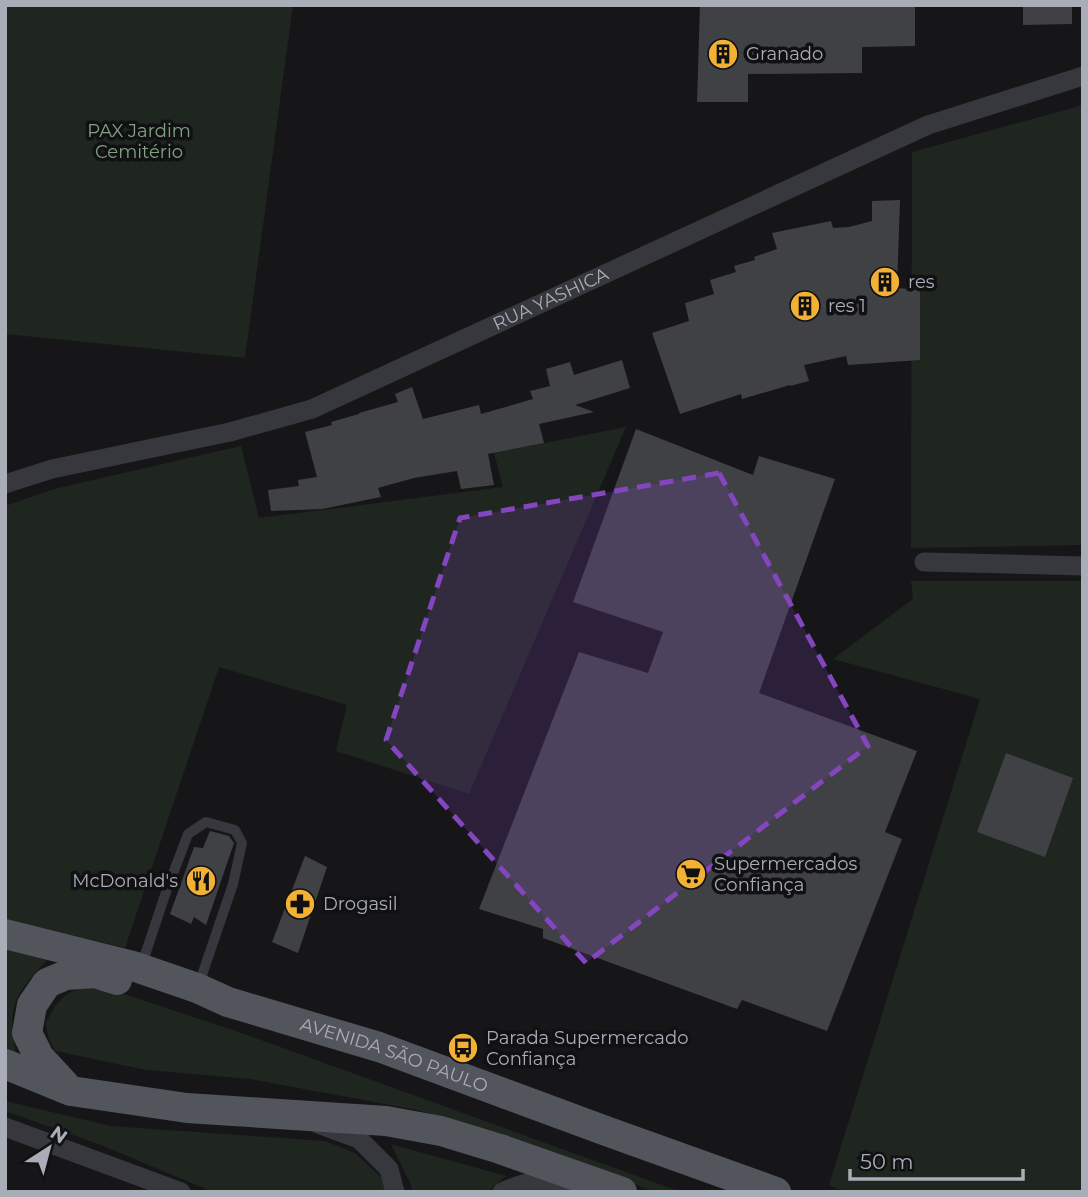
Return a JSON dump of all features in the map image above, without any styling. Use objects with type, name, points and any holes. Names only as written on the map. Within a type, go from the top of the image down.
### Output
[{"type":"main road","name":"AVENIDA SÃO PAULO","points":[[5,934],[133,966],[197,988],[228,1002],[408,1057],[776,1192]]},
{"type":"main road","points":[[71,1091],[40,1057],[27,1033],[32,1005],[47,983],[66,975],[95,972],[295,1036],[326,1031]]},
{"type":"main road","points":[[5,1063],[71,1091],[187,1108],[386,1121],[442,1131],[620,1191]]},
{"type":"street","name":"RUA YASHICA","points":[[5,484],[52,469],[230,432],[312,409],[928,125],[1083,76]]},
{"type":"street","points":[[924,562],[1083,566]]},
{"type":"street","points":[[298,1116],[359,1139],[389,1169],[395,1192]]},
{"type":"street","points":[[5,1127],[181,1192]]},
{"type":"street","points":[[502,1192],[526,1182],[549,1180],[620,1191]]},
{"type":"lane","points":[[140,969],[188,834],[206,822],[235,830],[242,843],[233,884],[197,988]]},
{"type":"highlighted area","points":[[719,473],[868,746],[586,963],[386,740],[460,518]]},
{"type":"green space","name":"PAX Jardim Cemitério","points":[[5,5],[293,5],[245,358],[5,334]]},
{"type":"green space","points":[[1083,105],[1083,545],[911,548],[912,152]]},
{"type":"green space","points":[[626,427],[469,794],[336,751],[347,705],[219,667],[125,948],[5,919],[5,506],[54,489],[241,446],[259,518],[503,487],[494,453]]},
{"type":"green space","points":[[911,581],[1083,581],[1083,1192],[846,1192],[829,1185],[980,699],[833,659],[913,599]]},
{"type":"green space","points":[[5,948],[47,960],[28,982],[16,1002],[12,1024],[16,1053],[5,1057]]},
{"type":"green space","points":[[83,987],[103,987],[239,1032],[681,1192],[655,1192],[581,1163],[417,1110],[250,1079],[146,1070],[55,1051],[48,1037],[46,1022],[55,1006],[67,994]]},
{"type":"green space","points":[[5,1101],[111,1126],[325,1141],[355,1153],[383,1179],[387,1192],[213,1192],[101,1145],[5,1111]]},
{"type":"green space","points":[[391,1144],[506,1176],[487,1192],[412,1192]]},
{"type":"building","points":[[700,5],[915,5],[915,46],[862,47],[862,73],[748,74],[748,102],[697,102]]},
{"type":"building","points":[[1023,5],[1072,5],[1072,24],[1023,25]]},
{"type":"building","points":[[900,200],[897,288],[920,290],[920,360],[848,365],[846,356],[804,365],[809,381],[742,399],[741,394],[680,414],[652,333],[689,321],[685,303],[714,294],[710,280],[736,272],[734,266],[755,260],[754,257],[777,249],[772,233],[831,221],[833,228],[849,227],[872,221],[872,201]]},
{"type":"building","points":[[622,360],[630,388],[575,405],[594,412],[539,424],[544,443],[488,454],[494,485],[461,489],[457,471],[414,478],[378,488],[381,497],[322,509],[271,511],[268,490],[299,486],[298,480],[317,477],[305,432],[398,402],[395,394],[412,387],[423,419],[479,405],[481,414],[533,399],[530,391],[550,386],[546,369],[570,362],[574,375]]},
{"type":"building","name":"Supermercados Confiança","points":[[636,429],[753,475],[759,456],[835,479],[759,693],[917,751],[885,832],[902,839],[827,1031],[742,1000],[737,1009],[543,938],[543,929],[479,909],[579,652],[648,673],[663,632],[573,602]]},
{"type":"building","points":[[1006,753],[1073,778],[1045,857],[977,832]]},
{"type":"building","name":"McDonald's","points":[[210,831],[229,836],[234,843],[206,925],[194,917],[191,924],[170,914],[194,847],[203,848]]},
{"type":"building","name":"Drogasil","points":[[305,856],[327,867],[298,953],[272,942]]},
{"type":"place","name":"Granado","points":[[723,54]]},
{"type":"place","name":"res","points":[[885,282]]},
{"type":"place","name":"res 1","points":[[805,306]]},
{"type":"place","name":"Supermercados Confiança","points":[[691,874]]},
{"type":"place","name":"McDonald's","points":[[201,881]]},
{"type":"place","name":"Drogasil","points":[[300,904]]},
{"type":"place","name":"Parada Supermercado Confiança","points":[[463,1048]]}]
